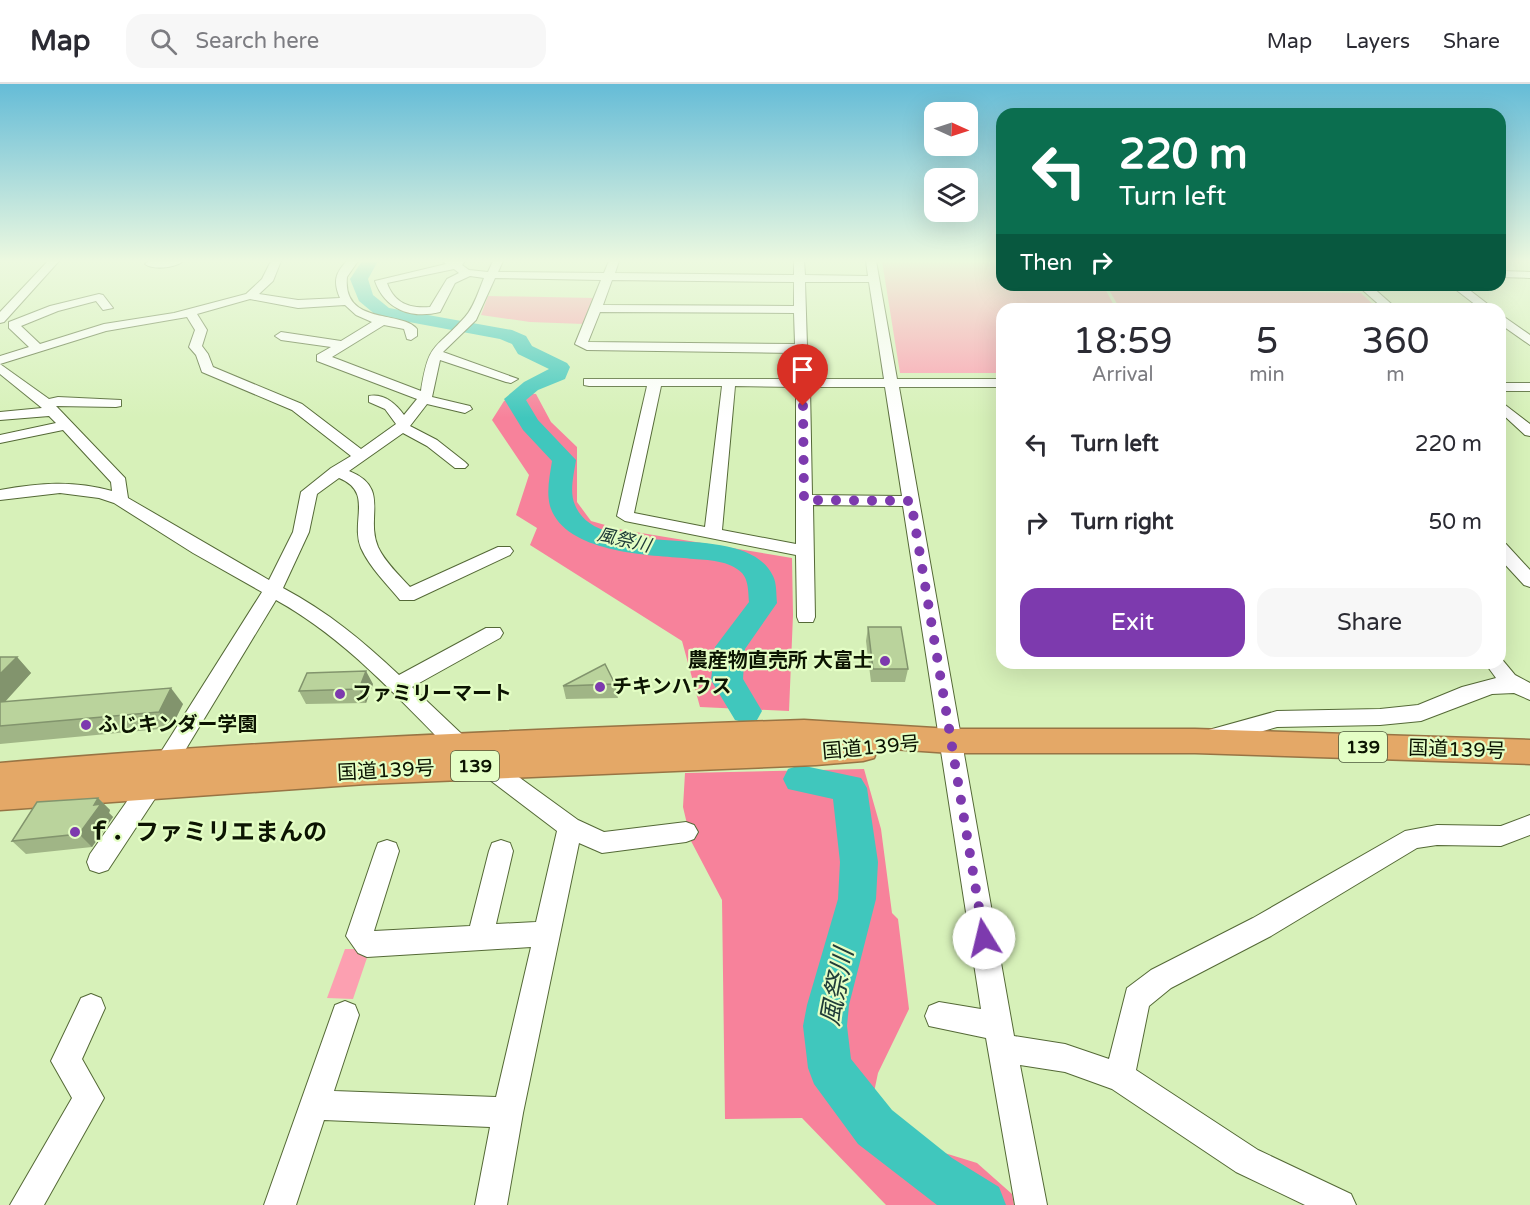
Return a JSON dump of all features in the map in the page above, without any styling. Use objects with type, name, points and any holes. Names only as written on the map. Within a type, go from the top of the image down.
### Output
[{"type":"highway","name":"国道139号","points":[[0,797],[160,772],[460,746],[804,732],[951,741],[1196,741],[1530,752]]},
{"type":"highway","name":"国道139号","points":[[0,776],[486,765],[804,754],[951,741]]},
{"type":"street","points":[[36,347],[13,325],[41,313]]},
{"type":"street","points":[[0,360],[36,347],[104,328],[169,313]]},
{"type":"street","points":[[194,313],[201,330],[195,347],[201,354],[207,369],[297,407],[359,455]]},
{"type":"street","points":[[361,313],[381,322],[408,326],[411,329],[411,336]]},
{"type":"street","points":[[99,862],[160,772],[274,588],[301,532],[309,492],[402,425],[425,398],[439,347],[474,313]]},
{"type":"street","points":[[594,313],[581,344],[586,346],[795,349],[801,346],[800,313]]},
{"type":"street","points":[[880,313],[1000,1037],[1031,1205]]},
{"type":"street","points":[[381,322],[322,358],[425,398],[465,409]]},
{"type":"street","points":[[1506,322],[1530,340]]},
{"type":"street","points":[[281,336],[341,345]]},
{"type":"street","points":[[436,354],[511,379]]},
{"type":"street","points":[[0,368],[50,408],[119,481],[120,500]]},
{"type":"street","points":[[589,382],[996,383]]},
{"type":"street","points":[[655,382],[625,516],[804,551]]},
{"type":"street","points":[[713,533],[729,382]]},
{"type":"street","points":[[803,382],[806,617]]},
{"type":"street","points":[[1506,387],[1530,387]]},
{"type":"street","points":[[374,399],[390,406],[402,425],[432,443],[459,465]]},
{"type":"street","points":[[0,416],[50,408],[58,401],[117,403]]},
{"type":"street","points":[[1506,410],[1530,432]]},
{"type":"street","points":[[0,439],[66,425]]},
{"type":"street","points":[[336,471],[360,483],[367,498],[365,530],[369,547],[385,572],[407,596],[504,551]]},
{"type":"street","points":[[0,495],[79,487],[96,490],[120,500],[199,549],[274,588],[313,612],[351,641],[460,746]]},
{"type":"street","points":[[804,500],[911,501]]},
{"type":"street","points":[[1506,555],[1530,581]]},
{"type":"street","points":[[399,685],[493,633]]},
{"type":"street","points":[[1500,669],[1508,680],[1523,688]]},
{"type":"street","points":[[1196,741],[1277,719],[1380,717],[1421,713],[1469,692],[1492,686],[1523,688]]},
{"type":"street","points":[[486,765],[570,827],[602,843],[686,832]]},
{"type":"street","points":[[1120,1077],[1137,998],[1161,979],[1262,927],[1413,838],[1437,835],[1502,836],[1530,825]]},
{"type":"street","points":[[491,1205],[508,1113],[570,827]]},
{"type":"street","points":[[387,851],[359,936],[367,944],[547,934]]},
{"type":"street","points":[[480,938],[501,851]]},
{"type":"street","points":[[26,1205],[89,1098],[66,1062],[91,1008]]},
{"type":"street","points":[[280,1205],[345,1016]]},
{"type":"street","points":[[939,1016],[1120,1077],[1247,1161],[1340,1205]]},
{"type":"street","points":[[313,1105],[508,1113]]},
{"type":"shaded area","points":[[589,313],[584,324],[530,322],[481,315]]},
{"type":"shaded area","points":[[890,313],[996,313],[996,373],[900,373]]},
{"type":"shaded area","points":[[516,392],[536,394],[551,422],[577,447],[577,502],[591,521],[623,530],[792,558],[793,615],[789,711],[700,707],[682,641],[530,545],[537,528],[516,515],[529,475],[492,420],[504,401]]},
{"type":"shaded area","points":[[864,769],[881,829],[892,913],[898,919],[909,1009],[878,1073],[873,1097],[907,1135],[925,1147],[977,1163],[1012,1194],[1014,1205],[886,1205],[802,1118],[725,1119],[722,900],[691,841],[683,807],[685,773]]},
{"type":"shaded area","points":[[345,949],[370,949],[353,999],[327,998]]},
{"type":"building","points":[[868,627],[901,627],[908,669],[873,669]]},
{"type":"building","points":[[0,657],[17,657],[0,674]]},
{"type":"building","points":[[605,664],[615,684],[563,686]]},
{"type":"building","points":[[366,671],[359,689],[299,691],[307,673]]},
{"type":"building","points":[[171,688],[159,712],[0,726],[0,702]]},
{"type":"building","points":[[98,798],[94,805],[101,804],[79,834],[12,841],[37,802]]},
{"type":"waterway","name":"風祭川","points":[[390,313],[505,334],[519,340],[525,350],[560,367],[558,375],[531,386],[515,399],[525,418],[564,460],[561,485],[562,504],[564,510],[581,528],[605,540],[635,546],[726,555],[747,562],[759,576],[763,603],[730,647],[727,680],[746,711]]},
{"type":"waterway","name":"風祭川","points":[[800,779],[849,788],[859,862],[857,899],[828,1005],[825,1026],[830,1068],[875,1127],[935,1175],[981,1205]]},
{"type":"place","name":"農産物直売所 大富士","points":[[885,661]]},
{"type":"place","name":"チキンハウス","points":[[600,687]]},
{"type":"place","name":"ファミリーマート","points":[[340,694]]},
{"type":"place","name":"ふじキンダー学園","points":[[86,725]]},
{"type":"place","name":"ｆ．ファミリエまんの","points":[[75,832]]},
{"type":"route","points":[[803,406],[804,500],[911,501],[984,938]]}]
